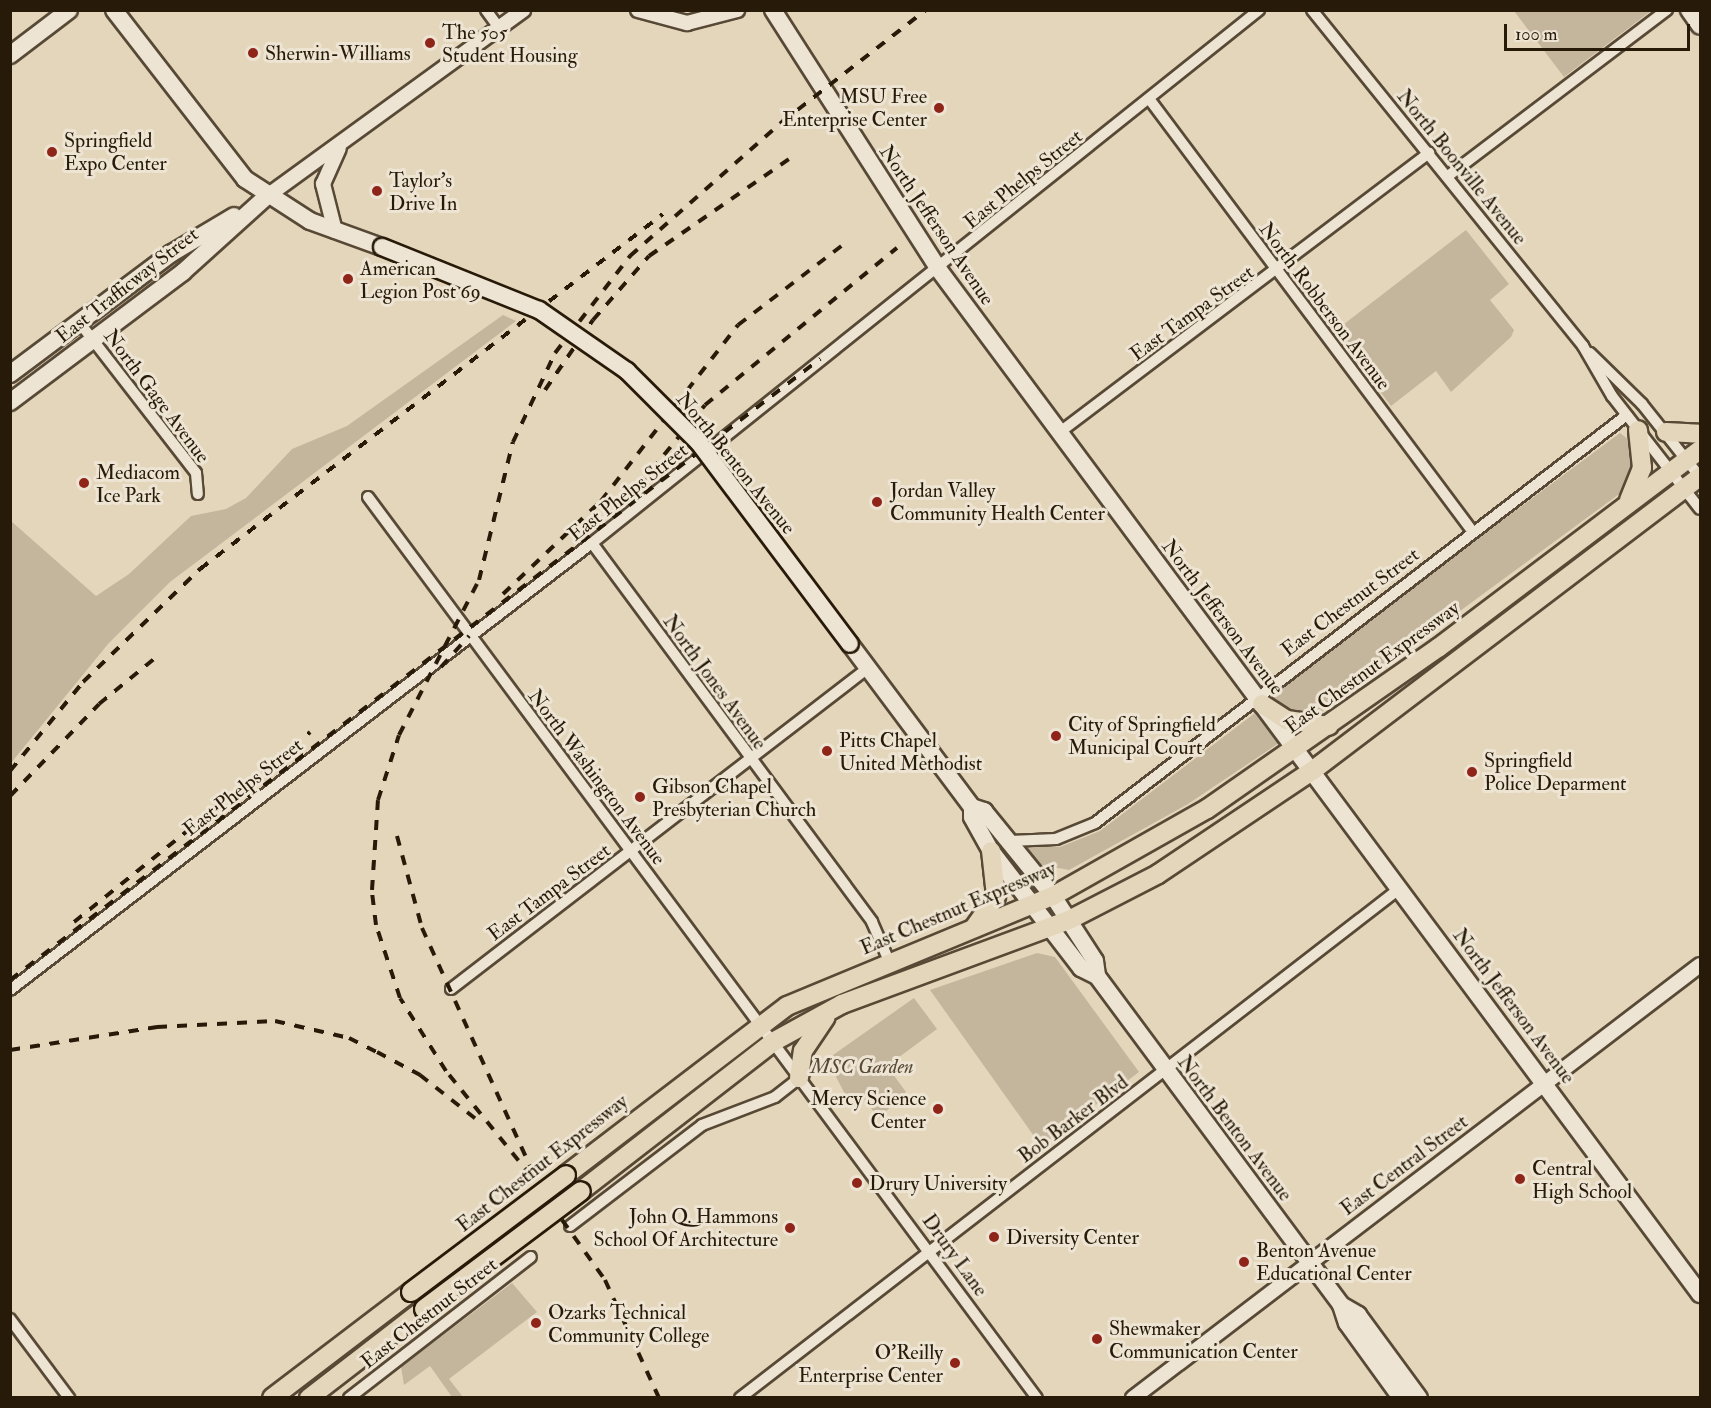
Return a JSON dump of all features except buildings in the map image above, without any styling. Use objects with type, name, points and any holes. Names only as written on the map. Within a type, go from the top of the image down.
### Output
[{"type":"main road","points":[[10,55],[69,10]]},
{"type":"main road","name":"North Benton Avenue","points":[[114,10],[226,159],[266,196],[336,231],[514,297],[627,371],[699,443],[972,807],[984,811],[1053,896],[1095,961],[1097,976]]},
{"type":"main road","name":"North Jefferson Avenue","points":[[773,10],[939,270],[1701,1294]]},
{"type":"main road","points":[[1689,10],[1701,26]]},
{"type":"main road","name":"East Trafficway Street","points":[[10,374],[172,253],[266,196]]},
{"type":"main road","name":"East Trafficway Street","points":[[10,402],[183,272],[266,196]]},
{"type":"main road","points":[[1624,508],[1642,468],[1638,430]]},
{"type":"main road","points":[[1665,432],[1701,434]]},
{"type":"main road","name":"East Chestnut Expressway","points":[[272,1398],[566,1175],[759,1023],[889,961],[968,933],[1053,896],[1207,809],[1329,726],[1694,455]]},
{"type":"main road","points":[[309,1398],[773,1042],[842,1004],[1070,920],[1158,874],[1312,771],[1700,477]]},
{"type":"main road","points":[[1259,700],[1287,720],[1329,726]]},
{"type":"main road","name":"North Benton Avenue","points":[[972,807],[972,817],[991,851],[1047,928],[1081,968],[1097,976],[1341,1305],[1347,1323],[1401,1398]]},
{"type":"main road","points":[[968,933],[996,896],[991,851]]},
{"type":"main road","points":[[799,1078],[803,1051],[818,1024],[842,1004]]},
{"type":"main road","name":"North Benton Avenue","points":[[1341,1305],[1358,1315],[1419,1398]]},
{"type":"street","points":[[486,10],[499,28]]},
{"type":"street","name":"East Trafficway Street","points":[[266,196],[523,10]]},
{"type":"street","points":[[638,10],[699,23],[737,10]]},
{"type":"street","name":"East Phelps Street","points":[[10,990],[592,543],[939,270],[1259,10]]},
{"type":"street","name":"North Boonville Avenue","points":[[1312,10],[1583,346],[1665,432],[1694,455],[1700,477]]},
{"type":"street","points":[[1448,176],[1667,10]]},
{"type":"street","name":"North Robberson Avenue","points":[[1150,100],[1277,273],[1473,532]]},
{"type":"street","points":[[336,231],[323,184],[343,141]]},
{"type":"street","name":"East Tampa Street","points":[[1060,432],[1277,273],[1429,153]]},
{"type":"street","name":"North Gage Avenue","points":[[79,322],[196,473],[198,494]]},
{"type":"street","name":"North Boonville Avenue","points":[[1583,346],[1627,415],[1701,509]]},
{"type":"street","name":"East Chestnut Street","points":[[1010,841],[1067,836],[1095,823],[1259,700],[1627,415]]},
{"type":"street","name":"North Washington Avenue","points":[[368,497],[469,639],[632,852],[799,1078]]},
{"type":"street","name":"North Jones Avenue","points":[[592,543],[750,761],[872,922],[889,961]]},
{"type":"street","name":"East Tampa Street","points":[[451,989],[632,852],[868,668]]},
{"type":"street","name":"Bob Barker Blvd","points":[[740,1398],[1399,889]]},
{"type":"street","name":"East Central Street","points":[[1133,1398],[1701,965]]},
{"type":"street","points":[[570,1226],[702,1125],[775,1097],[799,1078]]},
{"type":"street","name":"Drury Lane","points":[[799,1078],[930,1251],[1037,1398]]},
{"type":"street","name":"East Chestnut Street","points":[[349,1398],[531,1257]]},
{"type":"street","points":[[10,1318],[69,1398]]},
{"type":"green space","points":[[1514,11],[1651,11],[1564,77]]},
{"type":"green space","points":[[1466,230],[1509,284],[1490,300],[1514,330],[1511,337],[1451,392],[1436,371],[1391,406],[1335,331]]},
{"type":"green space","points":[[503,315],[516,321],[170,582],[108,644],[11,763],[11,521],[96,596],[129,574],[191,516],[226,509],[246,498],[292,449],[347,426]]},
{"type":"green space","points":[[1620,433],[1629,440],[1636,463],[1622,492],[1325,710],[1305,716],[1273,699],[1272,691]]},
{"type":"green space","points":[[1255,713],[1279,743],[1188,804],[1069,870],[1042,865],[1025,850],[1023,844],[1060,847],[1100,831]]},
{"type":"green space","points":[[1037,953],[1055,957],[1139,1072],[1041,1146],[930,990]]},
{"type":"green space","name":"MSC Garden","points":[[914,998],[937,1029],[887,1066],[906,1092],[879,1118],[860,1094],[849,1102],[830,1065],[833,1055]]},
{"type":"green space","points":[[512,1283],[537,1312],[449,1379],[463,1397],[452,1397],[430,1366],[404,1385],[401,1367]]},
{"type":"railway","points":[[782,122],[926,10]]},
{"type":"railway","points":[[531,1176],[446,1071],[400,998],[376,925],[372,890],[378,800],[399,735],[479,580],[513,442],[555,353],[630,256],[789,116]]},
{"type":"railway","points":[[545,390],[593,320],[649,256],[795,155]]},
{"type":"railway","points":[[10,771],[83,682],[200,569],[663,214]]},
{"type":"railway","points":[[503,594],[601,501],[738,325],[849,240]]},
{"type":"railway","points":[[626,501],[705,405],[897,248]]},
{"type":"railway","points":[[10,980],[820,359]]},
{"type":"railway","points":[[441,667],[469,636]]},
{"type":"railway","points":[[10,796],[99,704],[154,659]]},
{"type":"railway","points":[[74,922],[310,732]]},
{"type":"railway","points":[[397,836],[422,928],[530,1166]]},
{"type":"railway","points":[[10,1050],[157,1027],[275,1021],[349,1038],[420,1075],[481,1123]]},
{"type":"railway","points":[[527,1171],[605,1280],[659,1398]]},
{"type":"place","name":"The 505 Student Housing","points":[[430,43]]},
{"type":"place","name":"Sherwin-Williams","points":[[253,53]]},
{"type":"place","name":"MSU Free Enterprise Center","points":[[939,108]]},
{"type":"place","name":"Springfield Expo Center","points":[[52,152]]},
{"type":"place","name":"Taylor's Drive In","points":[[377,191]]},
{"type":"place","name":"American Legion Post 69","points":[[348,279]]},
{"type":"place","name":"Mediacom Ice Park","points":[[84,483]]},
{"type":"place","name":"Jordan Valley Community Health Center","points":[[877,502]]},
{"type":"place","name":"City of Springfield Municipal Court","points":[[1056,736]]},
{"type":"place","name":"Pitts Chapel United Methodist","points":[[827,751]]},
{"type":"place","name":"Springfield Police Deparment","points":[[1472,772]]},
{"type":"place","name":"Gibson Chapel Presbyterian Church","points":[[640,797]]},
{"type":"place","name":"Mercy Science Center","points":[[938,1109]]},
{"type":"place","name":"Central High School","points":[[1520,1179]]},
{"type":"place","name":"Drury University","points":[[857,1183]]},
{"type":"place","name":"John Q. Hammons School Of Architecture","points":[[790,1228]]},
{"type":"place","name":"Diversity Center","points":[[994,1237]]},
{"type":"place","name":"Benton Avenue Educational Center","points":[[1244,1262]]},
{"type":"place","name":"Ozarks Technical Community College","points":[[536,1323]]},
{"type":"place","name":"Shewmaker Communication Center","points":[[1097,1339]]},
{"type":"place","name":"O'Reilly Enterprise Center","points":[[955,1363]]}]
